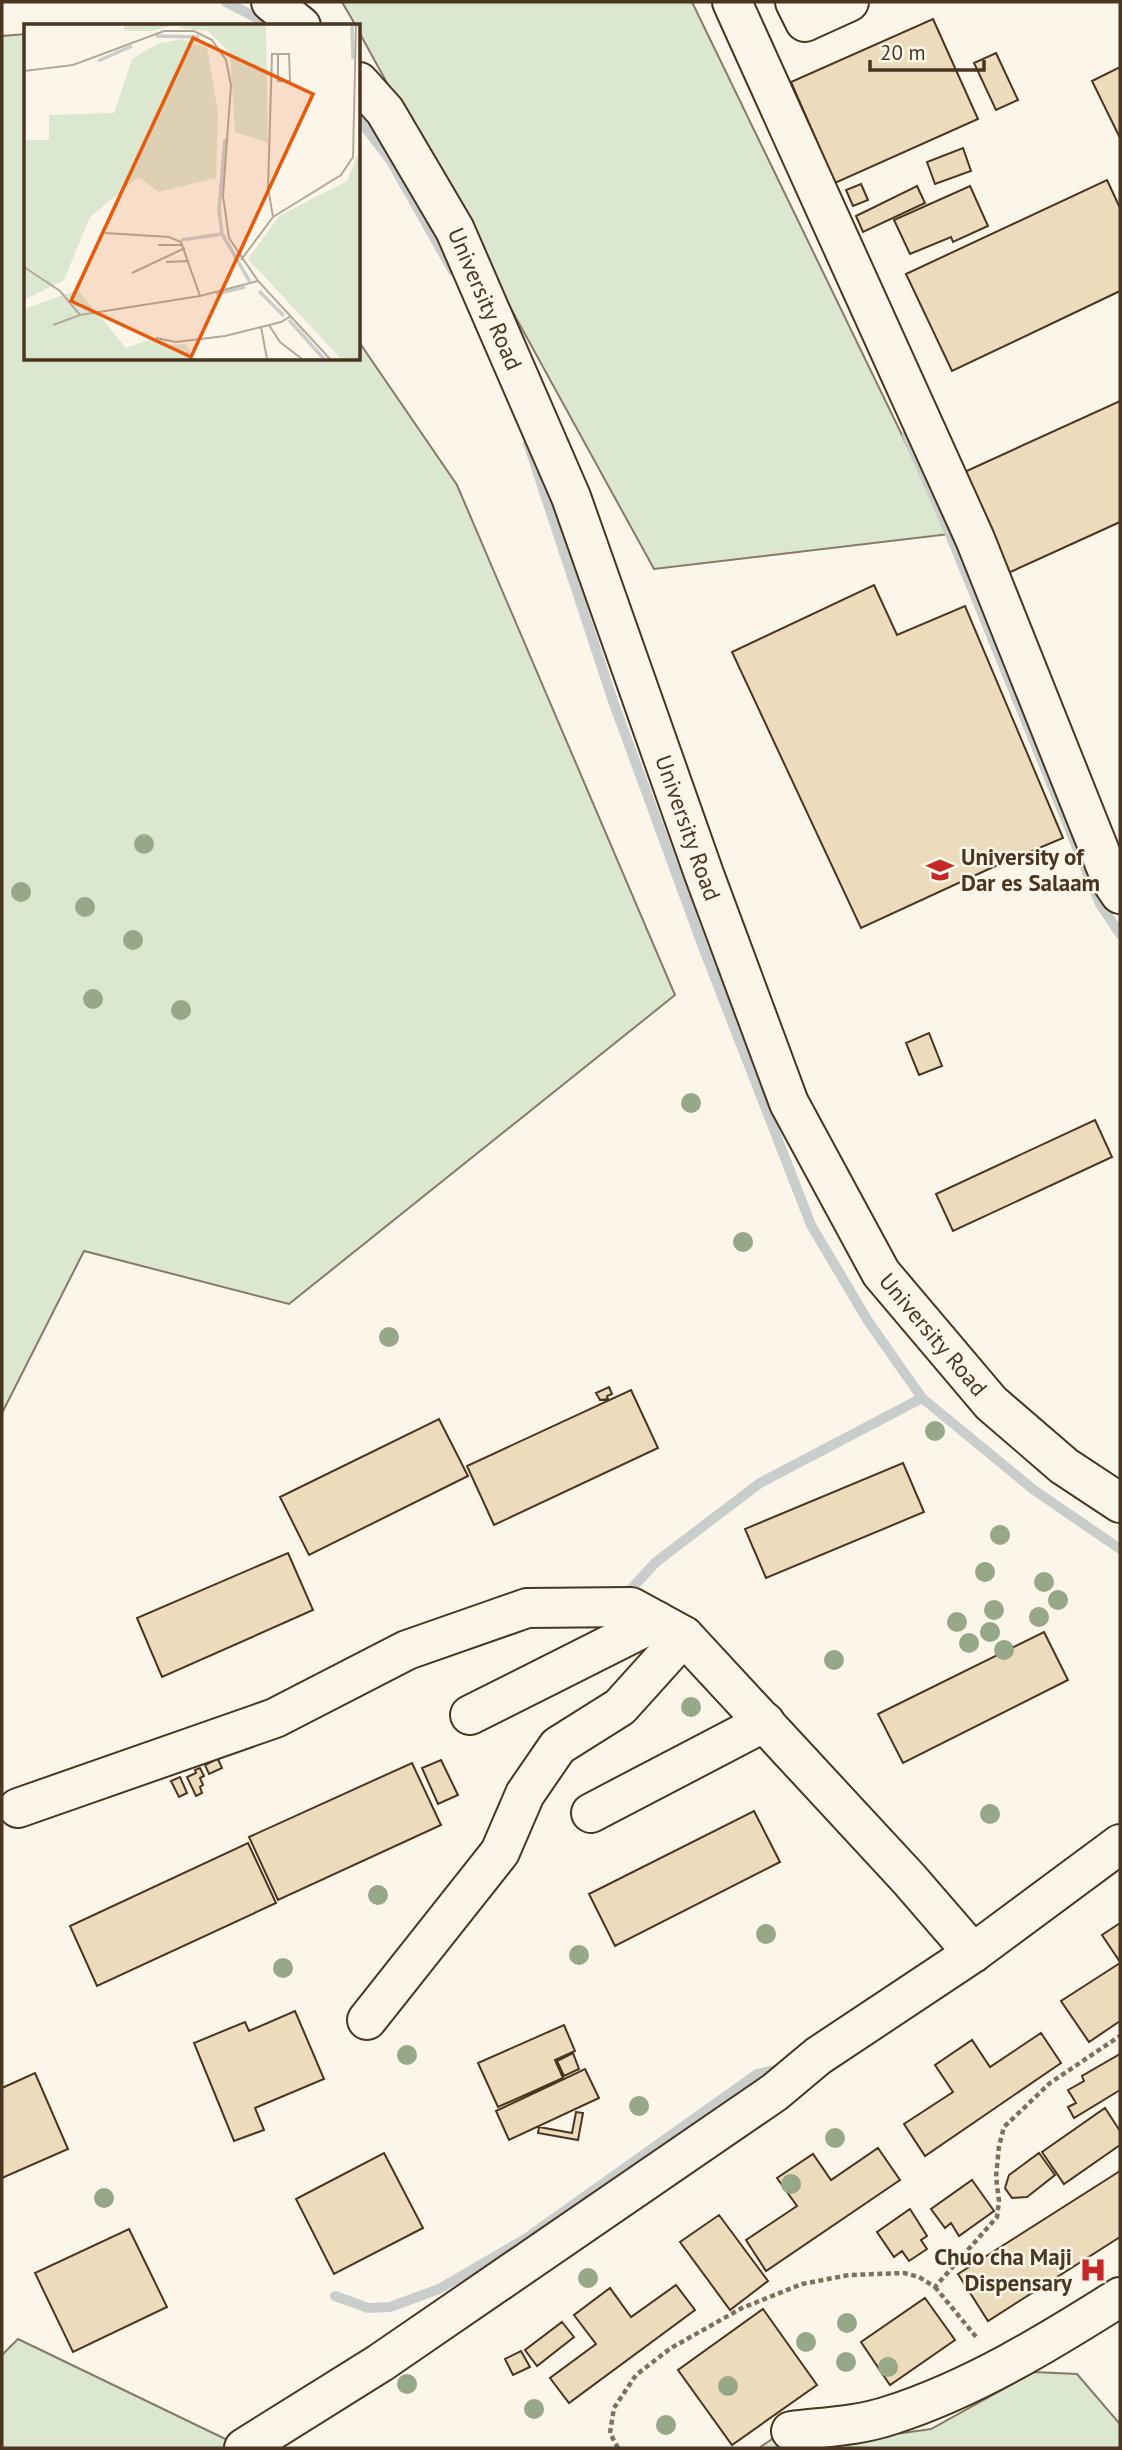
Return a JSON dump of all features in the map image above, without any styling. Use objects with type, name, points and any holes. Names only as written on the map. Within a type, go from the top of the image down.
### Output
[{"type":"street","points":[[271,2],[298,24]]},
{"type":"street","points":[[732,2],[975,539],[1112,882],[1120,894]]},
{"type":"street","points":[[796,2],[805,22],[849,2]]},
{"type":"street","name":"University Road","points":[[360,83],[385,111],[455,230],[572,497],[704,874],[789,1103],[881,1273],[991,1403],[1065,1466],[1120,1503]]},
{"type":"street","points":[[18,1808],[275,1718],[407,1650],[527,1608],[631,1607],[671,1629],[765,1722],[909,1879],[972,1953]]},
{"type":"street","points":[[470,1715],[671,1629]]},
{"type":"street","points":[[367,2020],[500,1852],[525,1794],[558,1746],[620,1707],[671,1629]]},
{"type":"street","points":[[591,1813],[765,1722]]},
{"type":"street","points":[[244,2448],[380,2363],[775,2092],[818,2056],[972,1953],[1120,1844]]},
{"type":"street","points":[[790,2431],[849,2425],[902,2411],[990,2371],[1066,2331],[1120,2297]]},
{"type":"path","points":[[618,2448],[610,2434],[614,2408],[636,2375],[670,2348],[742,2308],[802,2284],[849,2275],[904,2273],[919,2277],[935,2287],[997,2217],[999,2202],[996,2177],[1004,2127],[1050,2082],[1120,2036]]},
{"type":"green space","points":[[342,2],[692,2],[950,534],[654,569],[360,34],[360,24],[355,24]]},
{"type":"green space","points":[[24,34],[24,360],[360,360],[360,343],[457,485],[675,995],[289,1304],[84,1251],[2,1413],[2,36]]},
{"type":"green space","points":[[18,2339],[244,2448],[2,2448],[2,2355]]},
{"type":"green space","points":[[1034,2372],[1077,2374],[1120,2424],[1120,2448],[759,2448],[775,2437],[831,2443],[931,2429]]},
{"type":"building","points":[[933,19],[978,119],[835,183],[791,82]]},
{"type":"building","points":[[996,53],[1018,100],[996,110],[974,63]]},
{"type":"building","points":[[1120,67],[1120,138],[1092,81]]},
{"type":"building","points":[[963,148],[971,171],[935,184],[927,162]]},
{"type":"building","points":[[1107,180],[1120,208],[1120,291],[952,371],[906,274]]},
{"type":"building","points":[[861,184],[868,200],[853,206],[846,190]]},
{"type":"building","points":[[917,186],[925,203],[863,232],[856,216]]},
{"type":"building","points":[[970,186],[988,226],[953,242],[951,237],[910,254],[894,220]]},
{"type":"building","points":[[1120,401],[1120,522],[1006,574],[960,474]]},
{"type":"building","points":[[874,585],[897,635],[965,606],[1063,838],[861,928],[732,652]]},
{"type":"building","points":[[929,1033],[942,1066],[919,1075],[906,1043]]},
{"type":"building","points":[[1095,1120],[1112,1157],[953,1231],[936,1194]]},
{"type":"building","points":[[609,1387],[612,1394],[607,1396],[608,1399],[600,1400],[596,1393]]},
{"type":"building","points":[[631,1390],[658,1448],[494,1525],[467,1466]]},
{"type":"building","points":[[439,1419],[468,1476],[309,1555],[280,1497]]},
{"type":"building","points":[[903,1463],[924,1512],[766,1578],[745,1529]]},
{"type":"building","points":[[288,1553],[313,1610],[162,1677],[137,1618]]},
{"type":"building","points":[[1044,1632],[1068,1680],[903,1763],[878,1714]]},
{"type":"building","points":[[216,1755],[222,1768],[209,1774],[205,1765],[213,1761],[211,1757]]},
{"type":"building","points":[[441,1760],[458,1795],[438,1804],[422,1768]]},
{"type":"building","points":[[412,1763],[441,1825],[278,1900],[249,1837]]},
{"type":"building","points":[[200,1768],[204,1776],[200,1778],[202,1793],[196,1796],[187,1777]]},
{"type":"building","points":[[180,1777],[187,1793],[179,1797],[171,1781]]},
{"type":"building","points":[[754,1811],[780,1862],[615,1946],[589,1894]]},
{"type":"building","points":[[248,1843],[276,1903],[97,1986],[70,1926]]},
{"type":"building","points":[[1120,1923],[1120,1962],[1102,1935]]},
{"type":"building","points":[[1120,1963],[1120,2021],[1089,2042],[1061,2001]]},
{"type":"building","points":[[295,2011],[324,2079],[255,2108],[264,2130],[234,2141],[194,2043],[245,2022],[249,2031]]},
{"type":"building","points":[[564,2025],[575,2051],[555,2060],[563,2078],[498,2107],[478,2063]]},
{"type":"building","points":[[1041,2033],[1061,2063],[925,2156],[904,2124],[953,2092],[935,2065],[972,2040],[990,2067]]},
{"type":"building","points":[[573,2053],[579,2069],[564,2076],[557,2061]]},
{"type":"building","points":[[1120,2054],[1120,2090],[1074,2118],[1068,2107],[1076,2103],[1068,2090],[1084,2081],[1082,2076]]},
{"type":"building","points":[[585,2069],[599,2098],[509,2140],[496,2111]]},
{"type":"building","points":[[35,2073],[68,2149],[2,2178],[2,2088]]},
{"type":"building","points":[[1105,2108],[1120,2131],[1120,2145],[1064,2184],[1042,2152]]},
{"type":"building","points":[[576,2112],[583,2113],[578,2140],[538,2133],[539,2127],[572,2133]]},
{"type":"building","points":[[878,2148],[900,2180],[766,2271],[746,2240],[797,2206],[777,2178],[813,2154],[831,2180]]},
{"type":"building","points":[[384,2153],[423,2228],[334,2274],[296,2199]]},
{"type":"building","points":[[1039,2153],[1055,2175],[1027,2197],[1012,2198],[1005,2188],[1009,2175]]},
{"type":"building","points":[[1120,2171],[1120,2237],[988,2321],[958,2274]]},
{"type":"building","points":[[972,2180],[994,2211],[959,2236],[951,2223],[945,2228],[931,2209]]},
{"type":"building","points":[[910,2209],[927,2236],[921,2240],[927,2249],[909,2261],[902,2251],[894,2257],[877,2232]]},
{"type":"building","points":[[719,2215],[768,2281],[730,2310],[680,2242]]},
{"type":"building","points":[[129,2229],[167,2307],[73,2352],[35,2273]]},
{"type":"building","points":[[676,2285],[695,2310],[569,2403],[550,2378],[596,2344],[574,2315],[610,2288],[631,2317]]},
{"type":"building","points":[[925,2298],[955,2340],[890,2385],[861,2342]]},
{"type":"building","points":[[763,2309],[817,2385],[732,2445],[678,2370]]},
{"type":"building","points":[[562,2322],[574,2337],[537,2366],[525,2350]]},
{"type":"building","points":[[521,2351],[530,2367],[513,2375],[505,2359]]},
{"type":"waterway","points":[[226,2],[269,24]]},
{"type":"waterway","points":[[360,120],[391,161],[453,271]]},
{"type":"waterway","points":[[907,435],[1100,904],[1120,934]]},
{"type":"waterway","points":[[528,443],[613,701],[703,947],[811,1225],[868,1321],[922,1398],[1034,1490],[1120,1549]]},
{"type":"waterway","points":[[622,1599],[656,1562],[760,1483],[922,1398]]},
{"type":"waterway","points":[[335,2296],[368,2308],[390,2307],[439,2289],[525,2239],[757,2074],[781,2069]]},
{"type":"place","name":"University of Dar es Salaam","points":[[940,870]]},
{"type":"place","name":"Chuo cha Maji Dispensary","points":[[1093,2270]]}]
